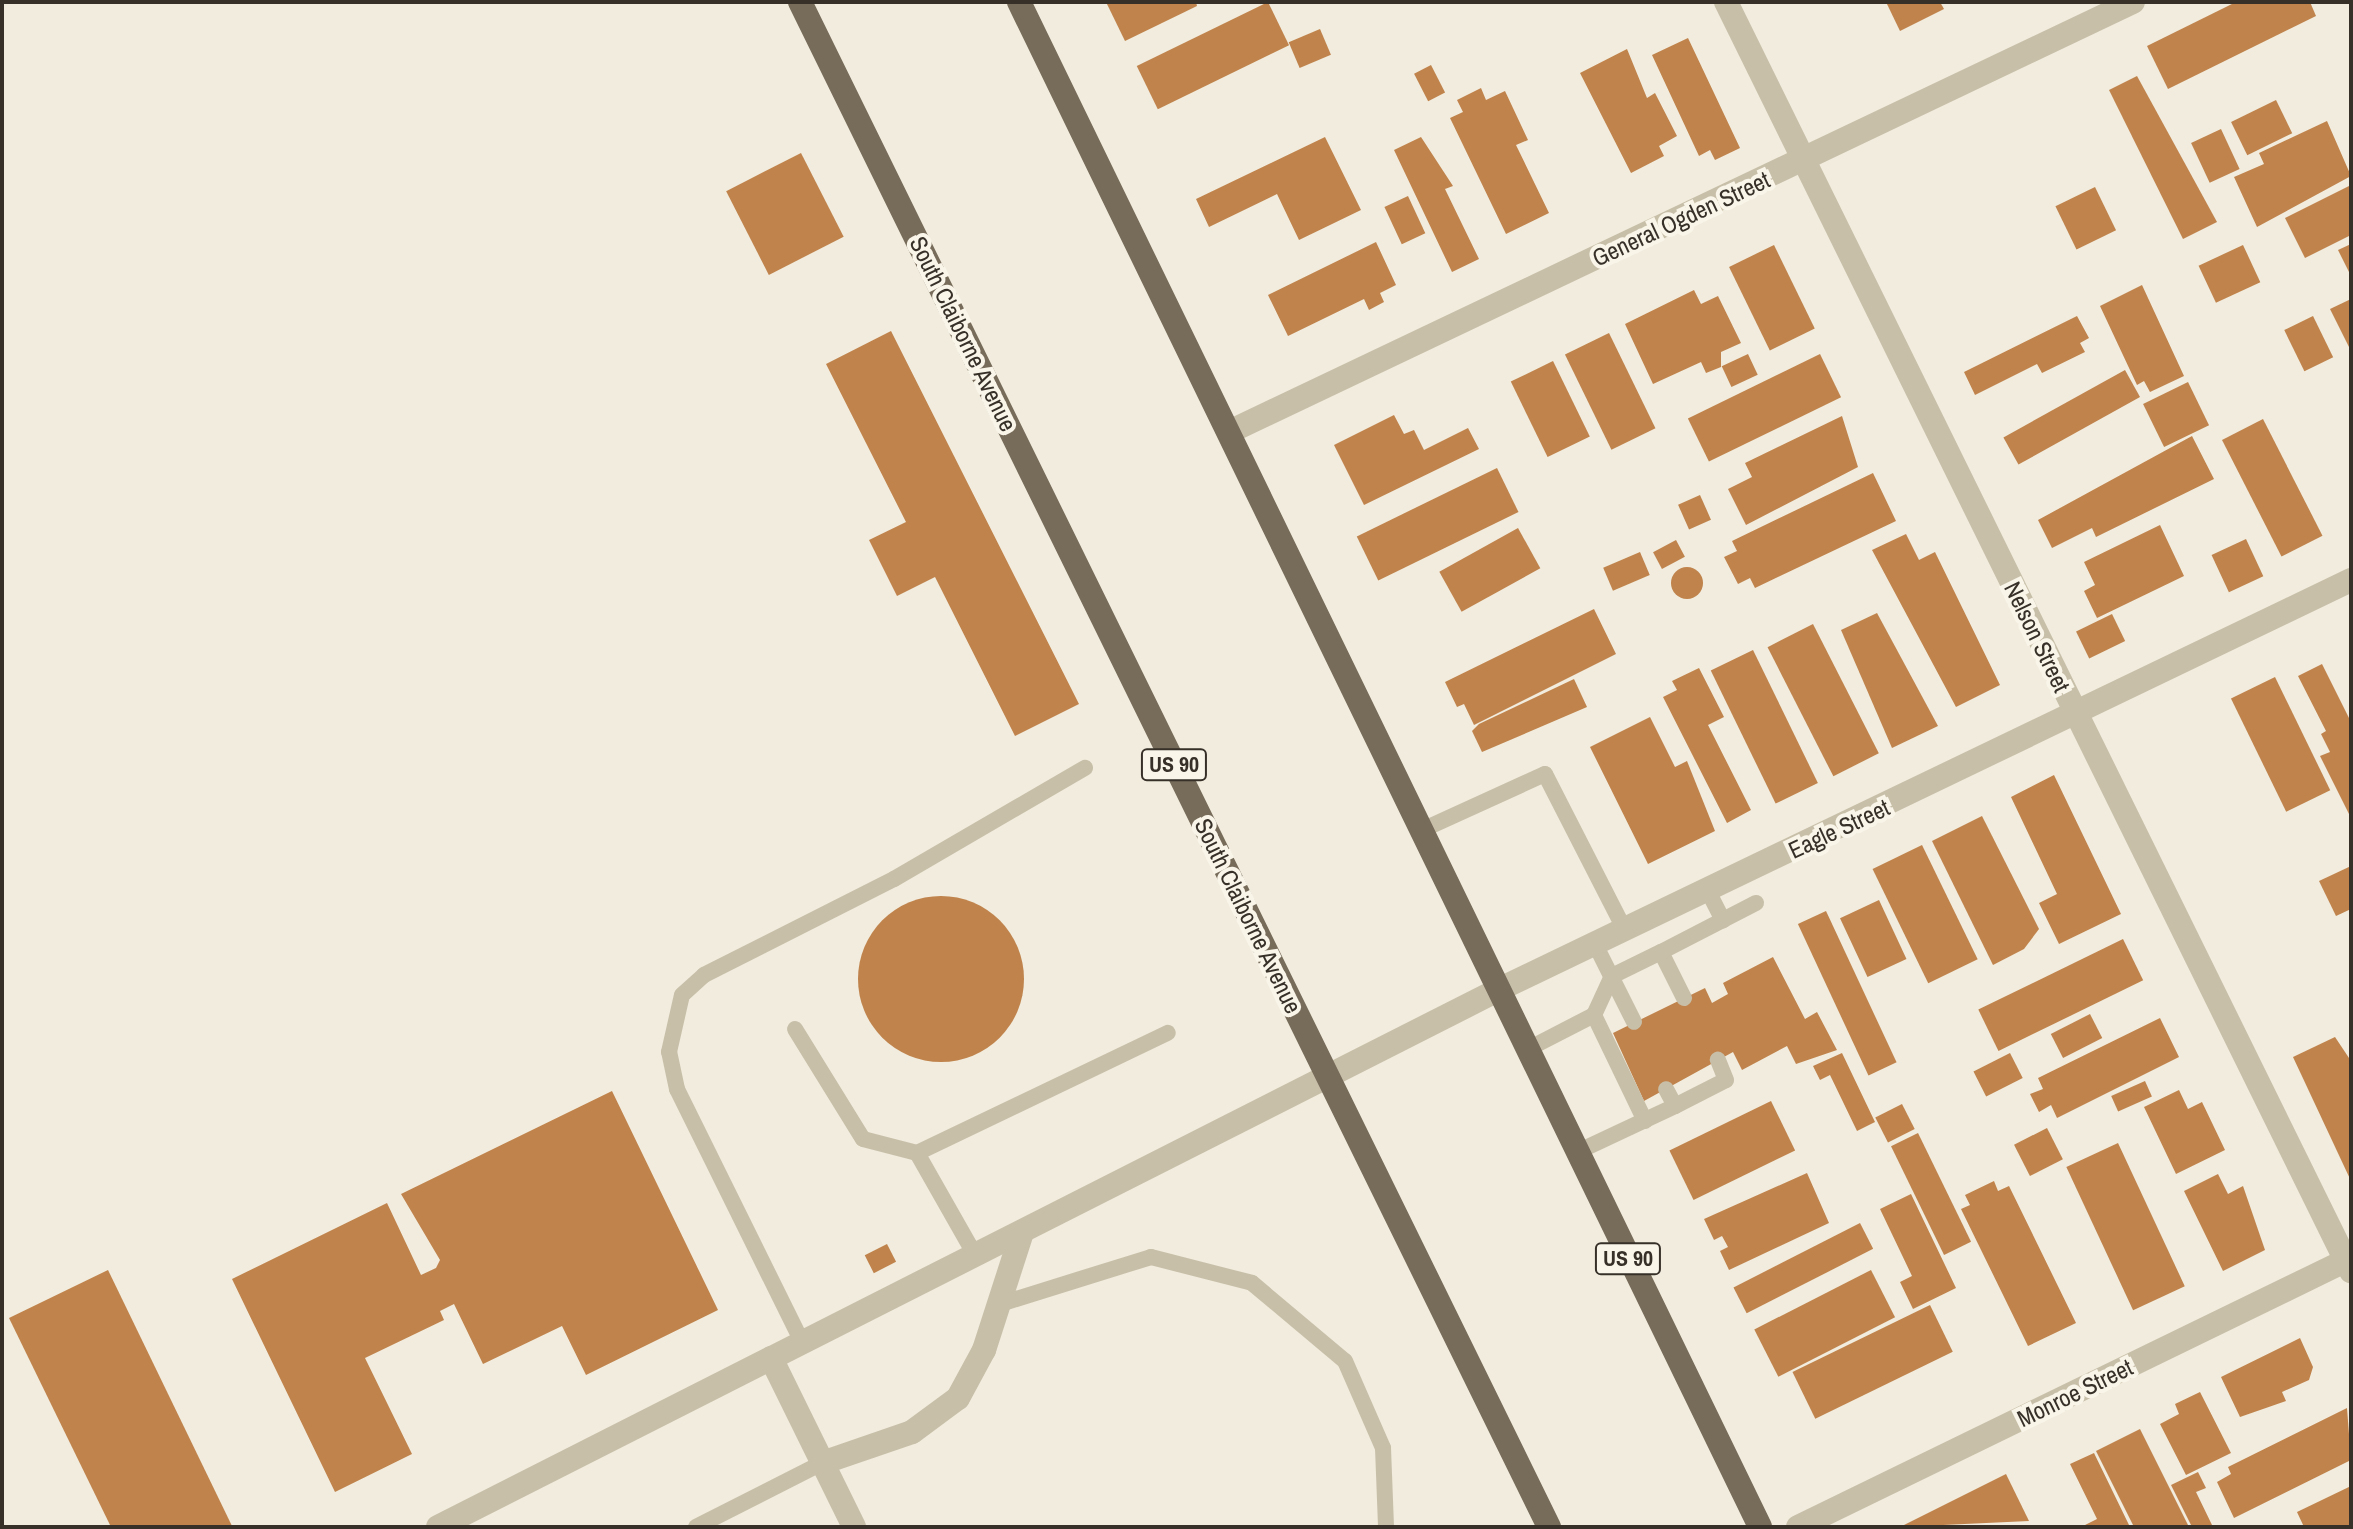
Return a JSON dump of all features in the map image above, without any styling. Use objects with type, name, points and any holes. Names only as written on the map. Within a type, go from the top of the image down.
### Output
[{"type":"main road","name":"South Claiborne Avenue","points":[[800,2],[1549,1527]]},
{"type":"main road","name":"US 90","points":[[1019,2],[1500,989],[1575,1153],[1760,1527]]},
{"type":"street","name":"Nelson Street","points":[[1726,2],[2076,718],[2349,1263]]},
{"type":"street","name":"General Ogden Street","points":[[1229,432],[2133,2]]},
{"type":"street","name":"Eagle Street","points":[[438,1527],[1326,1075],[1500,989],[2076,718],[2351,580]]},
{"type":"street","points":[[822,1463],[941,1416],[984,1350],[1022,1232]]},
{"type":"street","name":"Monroe Street","points":[[1798,1527],[2349,1263]]},
{"type":"street","points":[[771,1358],[854,1527]]},
{"type":"lane","points":[[802,1342],[677,1089],[669,1052],[682,995],[704,975],[894,879],[1085,768]]},
{"type":"lane","points":[[1422,830],[1545,774],[1625,930]]},
{"type":"lane","points":[[1708,891],[1723,920]]},
{"type":"lane","points":[[1528,1049],[1594,1015],[1612,976],[1756,903]]},
{"type":"lane","points":[[1595,944],[1634,1022]]},
{"type":"lane","points":[[1661,952],[1684,998]]},
{"type":"lane","points":[[1594,1015],[1645,1121]]},
{"type":"lane","points":[[795,1029],[863,1139],[917,1153],[1168,1033]]},
{"type":"lane","points":[[1575,1153],[1726,1080],[1718,1060]]},
{"type":"lane","points":[[1666,1089],[1675,1106]]},
{"type":"lane","points":[[917,1153],[975,1255]]},
{"type":"lane","points":[[1000,1304],[1151,1257],[1252,1283],[1345,1361],[1383,1448],[1386,1527]]},
{"type":"lane","points":[[701,1526],[822,1463]]},
{"type":"building","points":[[1106,2],[1196,2],[1197,6],[1125,41]]},
{"type":"building","points":[[1268,2],[1289,45],[1158,109],[1137,66]]},
{"type":"building","points":[[1886,2],[1940,2],[1944,9],[1900,31]]},
{"type":"building","points":[[2236,2],[2310,2],[2316,16],[2168,89],[2147,46]]},
{"type":"building","points":[[1320,29],[1331,55],[1300,68],[1289,42]]},
{"type":"building","points":[[1688,38],[1740,148],[1715,160],[1710,150],[1699,156],[1652,55]]},
{"type":"building","points":[[1627,49],[1647,98],[1655,93],[1677,136],[1659,146],[1664,156],[1631,173],[1580,73]]},
{"type":"building","points":[[1431,65],[1445,93],[1428,101],[1414,74]]},
{"type":"building","points":[[2137,76],[2217,222],[2183,239],[2109,90]]},
{"type":"building","points":[[1481,88],[1486,100],[1505,91],[1528,140],[1516,145],[1549,213],[1506,234],[1450,118],[1463,112],[1457,100]]},
{"type":"building","points":[[2276,100],[2292,133],[2247,155],[2231,122]]},
{"type":"building","points":[[2327,121],[2351,176],[2257,227],[2234,177],[2264,164],[2259,153]]},
{"type":"building","points":[[2221,129],[2240,169],[2210,183],[2191,143]]},
{"type":"building","points":[[1325,137],[1361,210],[1299,240],[1277,194],[1209,227],[1196,199]]},
{"type":"building","points":[[1421,137],[1453,186],[1445,189],[1479,259],[1452,272],[1394,150]]},
{"type":"building","points":[[801,153],[844,237],[769,275],[726,191]]},
{"type":"building","points":[[2351,185],[2351,235],[2305,258],[2285,218]]},
{"type":"building","points":[[2095,187],[2116,230],[2076,249],[2055,206]]},
{"type":"building","points":[[1408,196],[1425,233],[1402,244],[1384,207]]},
{"type":"building","points":[[1376,242],[1396,285],[1380,293],[1384,302],[1369,310],[1364,299],[1288,336],[1268,295]]},
{"type":"building","points":[[2351,244],[2351,276],[2338,250]]},
{"type":"building","points":[[1774,245],[1815,329],[1770,351],[1729,267]]},
{"type":"building","points":[[2243,245],[2260,282],[2216,303],[2199,266]]},
{"type":"building","points":[[2142,285],[2184,376],[2150,392],[2144,381],[2137,385],[2100,306]]},
{"type":"building","points":[[1694,290],[1701,304],[1718,296],[1741,343],[1721,352],[1721,367],[1706,373],[1701,362],[1653,384],[1625,324]]},
{"type":"building","points":[[2351,299],[2351,351],[2330,309]]},
{"type":"building","points":[[2077,316],[2089,338],[2080,343],[2085,352],[2042,373],[2037,364],[1975,395],[1964,372]]},
{"type":"building","points":[[2313,316],[2333,357],[2304,371],[2284,330]]},
{"type":"building","points":[[891,331],[1079,704],[1015,736],[935,577],[897,596],[869,540],[906,522],[826,364]]},
{"type":"building","points":[[1609,333],[1655,428],[1611,450],[1565,354]]},
{"type":"building","points":[[1748,354],[1758,375],[1731,387],[1722,366]]},
{"type":"building","points":[[1820,354],[1841,397],[1709,462],[1688,418]]},
{"type":"building","points":[[1553,361],[1590,436],[1548,457],[1511,382]]},
{"type":"building","points":[[2125,370],[2140,397],[2018,465],[2003,437]]},
{"type":"building","points":[[2188,382],[2209,425],[2164,447],[2143,404]]},
{"type":"building","points":[[1394,415],[1404,434],[1414,430],[1424,450],[1468,428],[1479,449],[1364,505],[1334,445]]},
{"type":"building","points":[[1842,416],[1858,467],[1746,525],[1728,489],[1752,477],[1745,463]]},
{"type":"building","points":[[2263,419],[2322,536],[2281,557],[2222,440]]},
{"type":"building","points":[[2192,436],[2214,479],[2096,537],[2092,528],[2052,548],[2038,520]]},
{"type":"building","points":[[1497,468],[1518,512],[1378,580],[1357,536]]},
{"type":"building","points":[[1873,473],[1896,521],[1755,588],[1750,578],[1738,584],[1724,557],[1737,551],[1732,541]]},
{"type":"building","points":[[1700,495],[1711,520],[1689,529],[1678,505]]},
{"type":"building","points":[[2160,525],[2184,576],[2097,618],[2084,591],[2095,585],[2084,562]]},
{"type":"building","points":[[1518,528],[1540,568],[1462,612],[1439,572]]},
{"type":"building","points":[[1906,534],[1919,560],[1935,552],[2000,685],[1956,707],[1872,550]]},
{"type":"building","points":[[2246,539],[2263,576],[2229,592],[2212,555]]},
{"type":"building","points":[[1676,540],[1685,557],[1662,569],[1653,552]]},
{"type":"building","points":[[1640,552],[1650,575],[1613,591],[1603,568]]},
{"type":"building","points":[[1687,567],[1698,572],[1703,583],[1698,594],[1687,599],[1676,594],[1671,583],[1676,572]]},
{"type":"building","points":[[1594,609],[1616,654],[1474,725],[1464,704],[1457,707],[1445,682]]},
{"type":"building","points":[[1877,613],[1938,726],[1892,748],[1841,630]]},
{"type":"building","points":[[2112,614],[2125,641],[2089,658],[2076,632]]},
{"type":"building","points":[[1813,624],[1879,753],[1833,776],[1768,647]]},
{"type":"building","points":[[1753,650],[1818,783],[1776,804],[1711,671]]},
{"type":"building","points":[[2322,664],[2351,722],[2351,818],[2320,756],[2330,752],[2321,734],[2326,731],[2298,676]]},
{"type":"building","points":[[1699,668],[1724,717],[1708,725],[1751,810],[1727,823],[1663,697],[1677,690],[1672,681]]},
{"type":"building","points":[[2275,677],[2330,790],[2286,812],[2231,698]]},
{"type":"building","points":[[1574,679],[1587,707],[1482,752],[1472,731],[1479,724]]},
{"type":"building","points":[[1650,717],[1675,767],[1687,761],[1715,831],[1648,864],[1590,747]]},
{"type":"building","points":[[2054,775],[2121,914],[2059,944],[2039,903],[2057,894],[2011,797]]},
{"type":"building","points":[[1982,816],[2039,929],[2024,949],[1993,965],[1932,841]]},
{"type":"building","points":[[1922,845],[1978,959],[1928,983],[1873,869]]},
{"type":"building","points":[[2351,866],[2351,909],[2336,916],[2319,881]]},
{"type":"building","points":[[941,896],[973,902],[1000,920],[1018,947],[1024,979],[1018,1011],[1000,1038],[973,1056],[941,1062],[909,1056],[882,1038],[864,1011],[858,979],[864,947],[882,920],[909,902]]},
{"type":"building","points":[[1879,900],[1906,959],[1867,977],[1840,918]]},
{"type":"building","points":[[1826,911],[1897,1062],[1868,1075],[1798,924]]},
{"type":"building","points":[[2123,939],[2143,980],[1998,1051],[1978,1010]]},
{"type":"building","points":[[1773,957],[1805,1019],[1817,1012],[1837,1050],[1796,1064],[1787,1046],[1742,1070],[1733,1052],[1644,1101],[1613,1033],[1705,988],[1712,1003],[1728,994],[1723,983]]},
{"type":"building","points":[[2090,1014],[2102,1038],[2063,1058],[2051,1034]]},
{"type":"building","points":[[2160,1018],[2179,1057],[2057,1118],[2051,1105],[2039,1112],[2030,1094],[2043,1089],[2038,1078]]},
{"type":"building","points":[[2335,1037],[2351,1061],[2351,1181],[2293,1057]]},
{"type":"building","points":[[1842,1053],[1875,1122],[1857,1131],[1830,1075],[1820,1080],[1813,1066]]},
{"type":"building","points":[[2010,1053],[2023,1078],[1986,1097],[1973,1072]]},
{"type":"building","points":[[2145,1081],[2152,1097],[2118,1112],[2111,1096]]},
{"type":"building","points":[[2179,1090],[2188,1109],[2202,1102],[2225,1150],[2176,1174],[2144,1107]]},
{"type":"building","points":[[612,1091],[718,1310],[586,1375],[562,1326],[483,1364],[454,1304],[440,1311],[444,1320],[365,1358],[412,1454],[335,1492],[232,1279],[387,1203],[421,1275],[436,1268],[440,1260],[401,1194]]},
{"type":"building","points":[[1771,1101],[1795,1150],[1694,1200],[1669,1151]]},
{"type":"building","points":[[1902,1104],[1915,1129],[1888,1143],[1875,1118]]},
{"type":"building","points":[[2047,1128],[2063,1159],[2030,1176],[2014,1145]]},
{"type":"building","points":[[1918,1133],[1971,1242],[1944,1255],[1891,1146]]},
{"type":"building","points":[[2118,1143],[2185,1286],[2133,1310],[2066,1167]]},
{"type":"building","points":[[1807,1173],[1829,1223],[1729,1270],[1720,1251],[1728,1247],[1722,1236],[1714,1240],[1704,1219]]},
{"type":"building","points":[[2218,1174],[2228,1194],[2243,1186],[2265,1250],[2223,1271],[2184,1191]]},
{"type":"building","points":[[1994,1181],[1998,1191],[2009,1186],[2076,1323],[2028,1346],[1961,1209],[1970,1205],[1965,1195]]},
{"type":"building","points":[[1911,1194],[1956,1288],[1913,1309],[1900,1282],[1912,1276],[1880,1209]]},
{"type":"building","points":[[1860,1223],[1873,1249],[1747,1313],[1733,1287]]},
{"type":"building","points":[[887,1244],[896,1262],[874,1273],[865,1255]]},
{"type":"building","points":[[108,1270],[230,1527],[111,1527],[9,1318]]},
{"type":"building","points":[[1871,1270],[1895,1317],[1778,1377],[1754,1329]]},
{"type":"building","points":[[1930,1305],[1953,1352],[1815,1419],[1792,1372]]},
{"type":"building","points":[[2300,1338],[2313,1367],[2309,1380],[2282,1392],[2286,1401],[2240,1417],[2221,1377]]},
{"type":"building","points":[[2200,1392],[2231,1453],[2186,1475],[2160,1424],[2179,1414],[2175,1404]]},
{"type":"building","points":[[2347,1408],[2351,1460],[2234,1518],[2217,1482],[2231,1474],[2228,1467]]},
{"type":"building","points":[[2140,1429],[2189,1527],[2134,1527],[2096,1451]]},
{"type":"building","points":[[2094,1453],[2130,1527],[2081,1527],[2097,1519],[2070,1464]]},
{"type":"building","points":[[2198,1472],[2206,1488],[2196,1492],[2213,1527],[2192,1527],[2171,1485]]},
{"type":"building","points":[[2006,1474],[2029,1521],[1900,1527]]},
{"type":"building","points":[[2351,1486],[2351,1527],[2304,1527],[2297,1512]]}]
